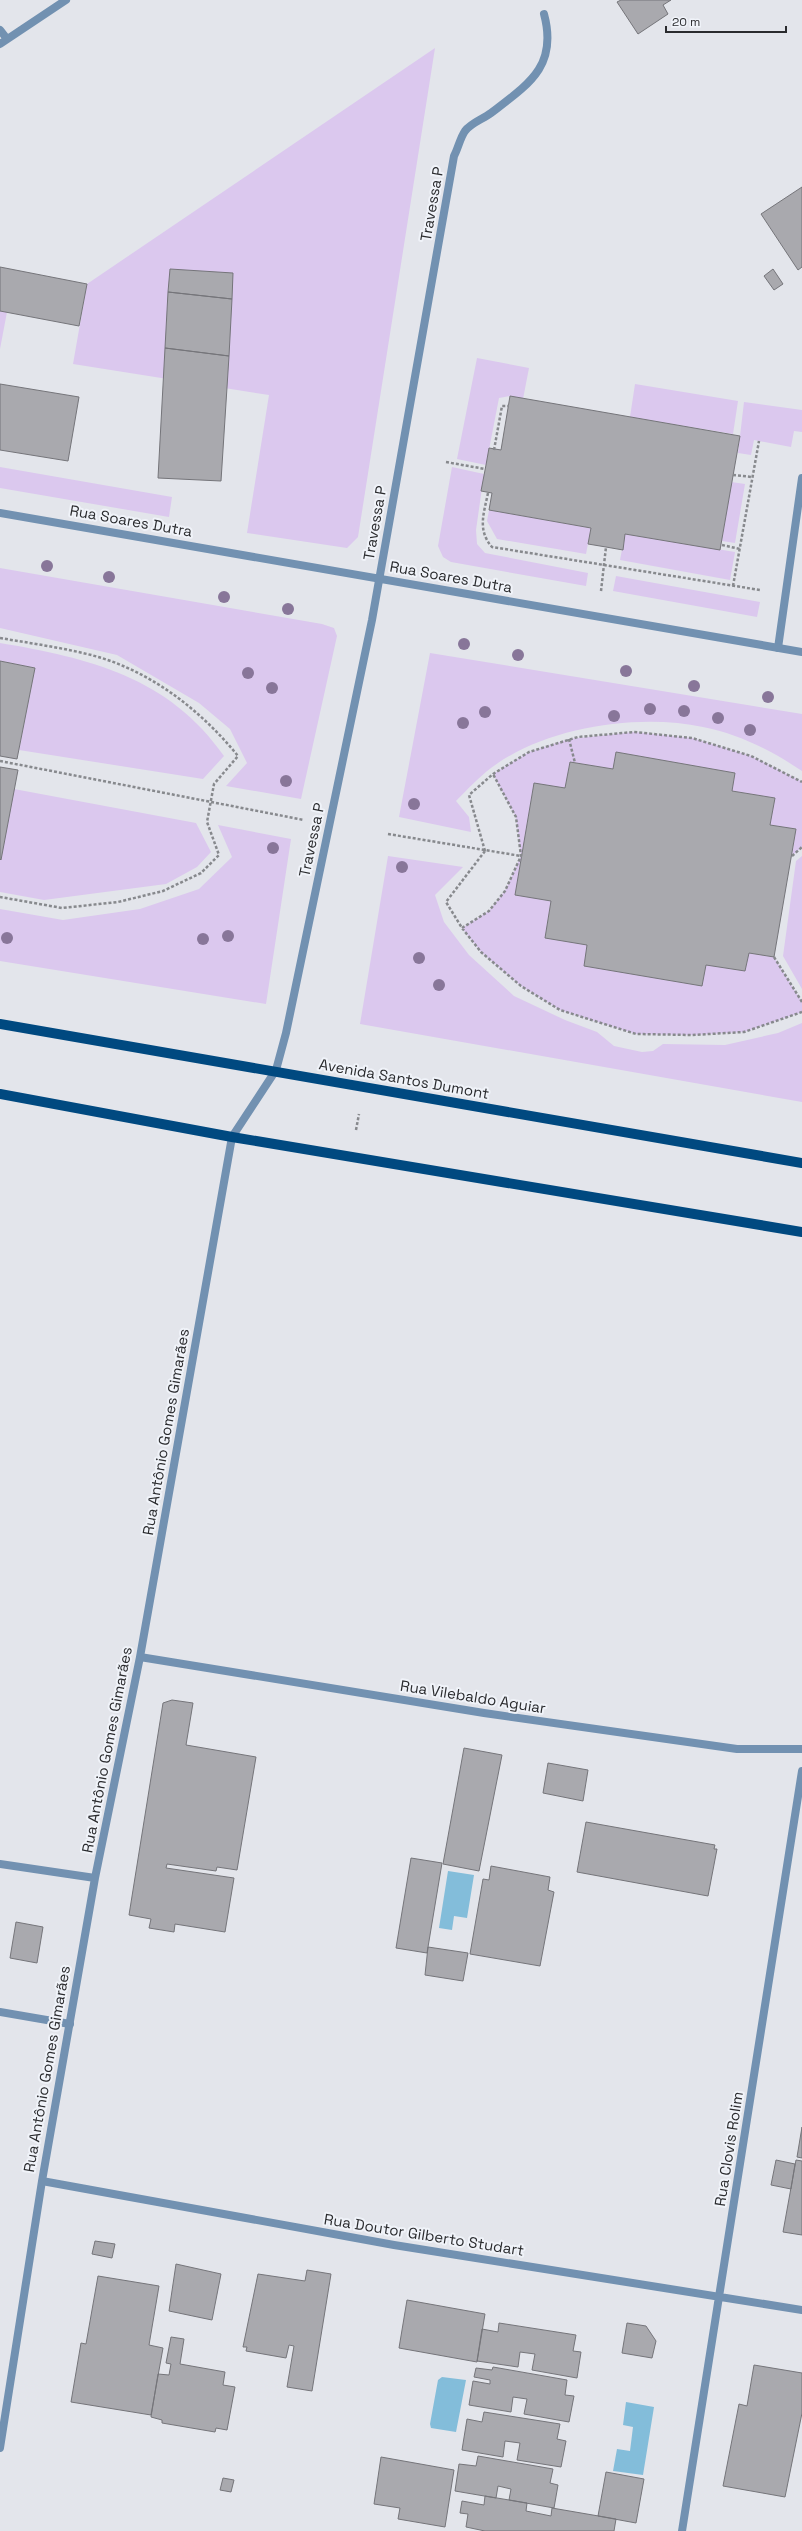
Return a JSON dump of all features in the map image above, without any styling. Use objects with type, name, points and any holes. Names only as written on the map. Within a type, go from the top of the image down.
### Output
[{"type":"main road","name":"Avenida Santos Dumont","points":[[0,1024],[276,1070],[363,1088],[802,1163]]},
{"type":"main road","points":[[0,1094],[232,1137],[802,1232]]},
{"type":"street","points":[[0,30],[3,42],[66,0]]},
{"type":"street","name":"Travessa P","points":[[276,1070],[290,1017],[380,579],[454,156],[466,130],[491,113],[538,73],[546,59],[549,45],[544,14]]},
{"type":"street","points":[[778,648],[802,478]]},
{"type":"street","name":"Rua Soares Dutra","points":[[0,513],[802,652]]},
{"type":"street","name":"Rua Antônio Gomes Gimarães","points":[[0,2448],[42,2181],[95,1878],[140,1657],[232,1137],[276,1070]]},
{"type":"street","name":"Rua Vilebaldo Aguiar","points":[[140,1657],[476,1712],[737,1749],[802,1749]]},
{"type":"street","name":"Rua Clovis Rolim","points":[[682,2531],[802,1771]]},
{"type":"street","points":[[0,1864],[95,1878]]},
{"type":"street","points":[[0,2012],[70,2024]]},
{"type":"street","name":"Rua Doutor Gilberto Studart","points":[[42,2181],[394,2245],[720,2295],[802,2310]]},
{"type":"path","points":[[494,450],[502,406],[509,406]]},
{"type":"path","points":[[733,586],[759,441]]},
{"type":"path","points":[[446,462],[485,470]]},
{"type":"path","points":[[733,475],[752,477]]},
{"type":"path","points":[[488,492],[481,526],[485,539],[492,547],[786,594]]},
{"type":"path","points":[[722,545],[740,549]]},
{"type":"path","points":[[600,597],[606,548]]},
{"type":"path","points":[[0,638],[87,654],[123,666],[157,684],[184,702],[219,732],[238,756],[214,784],[207,822],[219,855],[201,873],[163,891],[118,902],[62,908],[0,897]]},
{"type":"path","points":[[485,851],[469,795],[493,774],[529,752],[569,739],[634,732],[692,738],[751,756],[802,782]]},
{"type":"path","points":[[569,739],[575,763]]},
{"type":"path","points":[[0,762],[304,820]]},
{"type":"path","points":[[462,928],[489,911],[505,891],[521,856],[516,817],[493,774]]},
{"type":"path","points":[[388,834],[521,856]]},
{"type":"path","points":[[792,856],[802,847]]},
{"type":"path","points":[[485,851],[446,902],[462,928],[481,952],[521,986],[560,1010],[636,1034],[692,1035],[744,1032],[802,1012]]},
{"type":"path","points":[[774,957],[802,1002]]},
{"type":"path","points":[[351,1157],[363,1088]]},
{"type":"shaded area","points":[[435,48],[358,537],[347,548],[247,533],[269,395],[73,364],[87,284]]},
{"type":"shaded area","points":[[0,311],[7,312],[0,349]]},
{"type":"shaded area","points":[[477,358],[529,368],[523,399],[510,396],[499,398],[486,465],[457,459]]},
{"type":"shaded area","points":[[635,384],[738,401],[733,434],[630,417]]},
{"type":"shaded area","points":[[744,402],[802,410],[802,432],[794,431],[791,447],[754,440],[751,455],[738,453]]},
{"type":"shaded area","points":[[0,467],[172,497],[169,517],[0,488]]},
{"type":"shaded area","points":[[452,467],[484,474],[476,530],[477,544],[485,553],[588,573],[586,586],[451,562],[443,557],[438,546]]},
{"type":"shaded area","points":[[731,482],[745,484],[735,543],[722,541]]},
{"type":"shaded area","points":[[489,510],[591,528],[586,554],[497,539],[487,521]]},
{"type":"shaded area","points":[[625,534],[735,552],[730,580],[620,560]]},
{"type":"shaded area","points":[[0,568],[322,624],[334,628],[337,636],[301,799],[226,786],[247,763],[230,729],[199,703],[117,655],[0,628]]},
{"type":"shaded area","points":[[616,576],[760,602],[757,617],[613,591]]},
{"type":"shaded area","points":[[0,643],[65,656],[95,665],[125,676],[152,689],[178,707],[202,729],[224,756],[203,779],[19,750],[35,668],[0,661]]},
{"type":"shaded area","points":[[430,653],[802,714],[802,771],[755,744],[716,730],[677,723],[622,723],[565,733],[538,742],[513,754],[491,768],[456,801],[469,817],[471,832],[399,817]]},
{"type":"shaded area","points":[[634,732],[692,738],[751,756],[802,782],[802,847],[792,856],[796,829],[770,825],[775,798],[732,791],[735,773],[616,752],[613,769],[570,762],[565,788],[534,783],[515,895],[551,901],[545,938],[587,945],[585,966],[702,986],[706,965],[745,971],[749,953],[774,957],[802,1002],[802,1012],[744,1032],[692,1035],[636,1034],[560,1010],[521,986],[481,952],[462,928],[489,911],[505,891],[521,856],[516,817],[493,774],[529,752],[569,739]]},
{"type":"shaded area","points":[[14,789],[196,823],[211,852],[197,867],[166,884],[44,900],[0,892],[0,859]]},
{"type":"shaded area","points":[[218,825],[291,839],[266,1004],[0,961],[0,909],[63,920],[140,909],[199,889],[232,857]]},
{"type":"shaded area","points":[[388,856],[463,867],[435,895],[444,922],[469,955],[514,996],[565,1020],[597,1032],[614,1046],[642,1052],[653,1051],[663,1044],[725,1045],[778,1033],[802,1023],[802,1102],[360,1024]]},
{"type":"shaded area","points":[[802,856],[802,989],[783,956],[796,861]]},
{"type":"water","points":[[448,1871],[474,1875],[467,1918],[454,1916],[452,1930],[439,1928]]},
{"type":"water","points":[[442,2377],[466,2380],[456,2432],[431,2428],[430,2424],[438,2380]]},
{"type":"water","points":[[626,2402],[654,2407],[643,2475],[613,2471],[617,2449],[630,2451],[633,2427],[623,2425]]},
{"type":"building","points":[[621,0],[671,0],[663,5],[668,14],[638,34],[617,2]]},
{"type":"building","points":[[802,187],[802,267],[798,270],[761,214]]},
{"type":"building","points":[[0,267],[87,284],[79,326],[0,311]]},
{"type":"building","points":[[170,269],[233,273],[232,299],[168,292]]},
{"type":"building","points":[[773,269],[783,284],[774,290],[764,276]]},
{"type":"building","points":[[168,292],[232,299],[229,356],[165,348]]},
{"type":"building","points":[[165,348],[229,356],[221,481],[158,478]]},
{"type":"building","points":[[0,384],[79,397],[68,461],[0,450]]},
{"type":"building","points":[[510,396],[740,436],[720,550],[625,534],[623,550],[588,544],[591,528],[489,510],[492,493],[481,491],[489,448],[501,450]]},
{"type":"building","points":[[0,661],[35,668],[17,759],[0,756]]},
{"type":"building","points":[[616,752],[735,773],[732,791],[775,798],[770,825],[796,829],[774,957],[749,953],[745,971],[706,965],[702,986],[584,966],[587,945],[545,938],[551,901],[515,895],[534,783],[565,788],[570,762],[613,769]]},
{"type":"building","points":[[0,767],[18,770],[1,860],[0,859]]},
{"type":"building","points":[[172,1700],[193,1703],[186,1745],[256,1757],[237,1870],[217,1867],[216,1871],[167,1864],[166,1868],[234,1878],[225,1932],[175,1924],[174,1932],[149,1928],[151,1919],[129,1915],[163,1703]]},
{"type":"building","points":[[464,1748],[502,1755],[479,1871],[443,1864]]},
{"type":"building","points":[[548,1763],[588,1770],[583,1801],[543,1793]]},
{"type":"building","points":[[586,1822],[715,1845],[714,1849],[717,1849],[708,1896],[577,1872]]},
{"type":"building","points":[[411,1858],[442,1863],[427,1953],[396,1948]]},
{"type":"building","points":[[491,1866],[550,1877],[548,1890],[554,1892],[540,1966],[470,1954],[483,1879],[489,1880]]},
{"type":"building","points":[[16,1922],[43,1927],[37,1963],[10,1958]]},
{"type":"building","points":[[428,1947],[468,1953],[463,1981],[425,1975]]},
{"type":"building","points":[[802,2127],[802,2158],[797,2157]]},
{"type":"building","points":[[776,2160],[795,2164],[791,2189],[771,2185]]},
{"type":"building","points":[[796,2160],[802,2161],[802,2235],[783,2232]]},
{"type":"building","points":[[95,2241],[115,2244],[112,2258],[92,2254]]},
{"type":"building","points":[[176,2264],[221,2274],[212,2320],[169,2311]]},
{"type":"building","points":[[307,2270],[331,2274],[312,2391],[287,2387],[294,2346],[289,2345],[286,2358],[246,2351],[247,2347],[243,2347],[258,2274],[305,2281]]},
{"type":"building","points":[[98,2276],[159,2286],[149,2345],[163,2348],[151,2415],[71,2402],[81,2343],[86,2344]]},
{"type":"building","points":[[407,2300],[485,2314],[477,2362],[399,2348]]},
{"type":"building","points":[[499,2323],[576,2335],[573,2351],[581,2352],[577,2378],[532,2370],[535,2354],[520,2352],[518,2367],[477,2361],[482,2329],[498,2332]]},
{"type":"building","points":[[627,2323],[646,2326],[656,2341],[652,2358],[622,2353]]},
{"type":"building","points":[[171,2337],[184,2339],[180,2364],[225,2372],[223,2385],[235,2387],[227,2430],[216,2428],[215,2432],[162,2423],[162,2420],[151,2417],[158,2374],[169,2375],[171,2364],[166,2363]]},
{"type":"building","points":[[754,2365],[802,2373],[802,2413],[785,2497],[723,2486],[739,2404],[747,2406]]},
{"type":"building","points":[[493,2367],[567,2380],[565,2395],[574,2396],[569,2422],[524,2414],[527,2399],[513,2397],[511,2412],[469,2405],[473,2381],[490,2384],[490,2380],[474,2377],[476,2368],[492,2370]]},
{"type":"building","points":[[484,2412],[560,2424],[557,2439],[566,2441],[561,2467],[517,2460],[520,2443],[505,2441],[503,2457],[462,2450],[467,2419],[482,2422]]},
{"type":"building","points":[[478,2456],[553,2469],[550,2483],[558,2485],[554,2508],[509,2500],[511,2489],[498,2486],[496,2498],[455,2491],[459,2464],[476,2466]]},
{"type":"building","points":[[381,2457],[454,2470],[445,2527],[398,2519],[400,2508],[374,2504]]},
{"type":"building","points":[[606,2472],[644,2479],[636,2523],[598,2516]]},
{"type":"building","points":[[223,2478],[234,2480],[231,2492],[220,2490]]},
{"type":"building","points":[[485,2496],[527,2503],[526,2511],[551,2516],[552,2508],[616,2519],[614,2531],[485,2531],[466,2527],[468,2514],[460,2513],[462,2501],[484,2505]]}]
